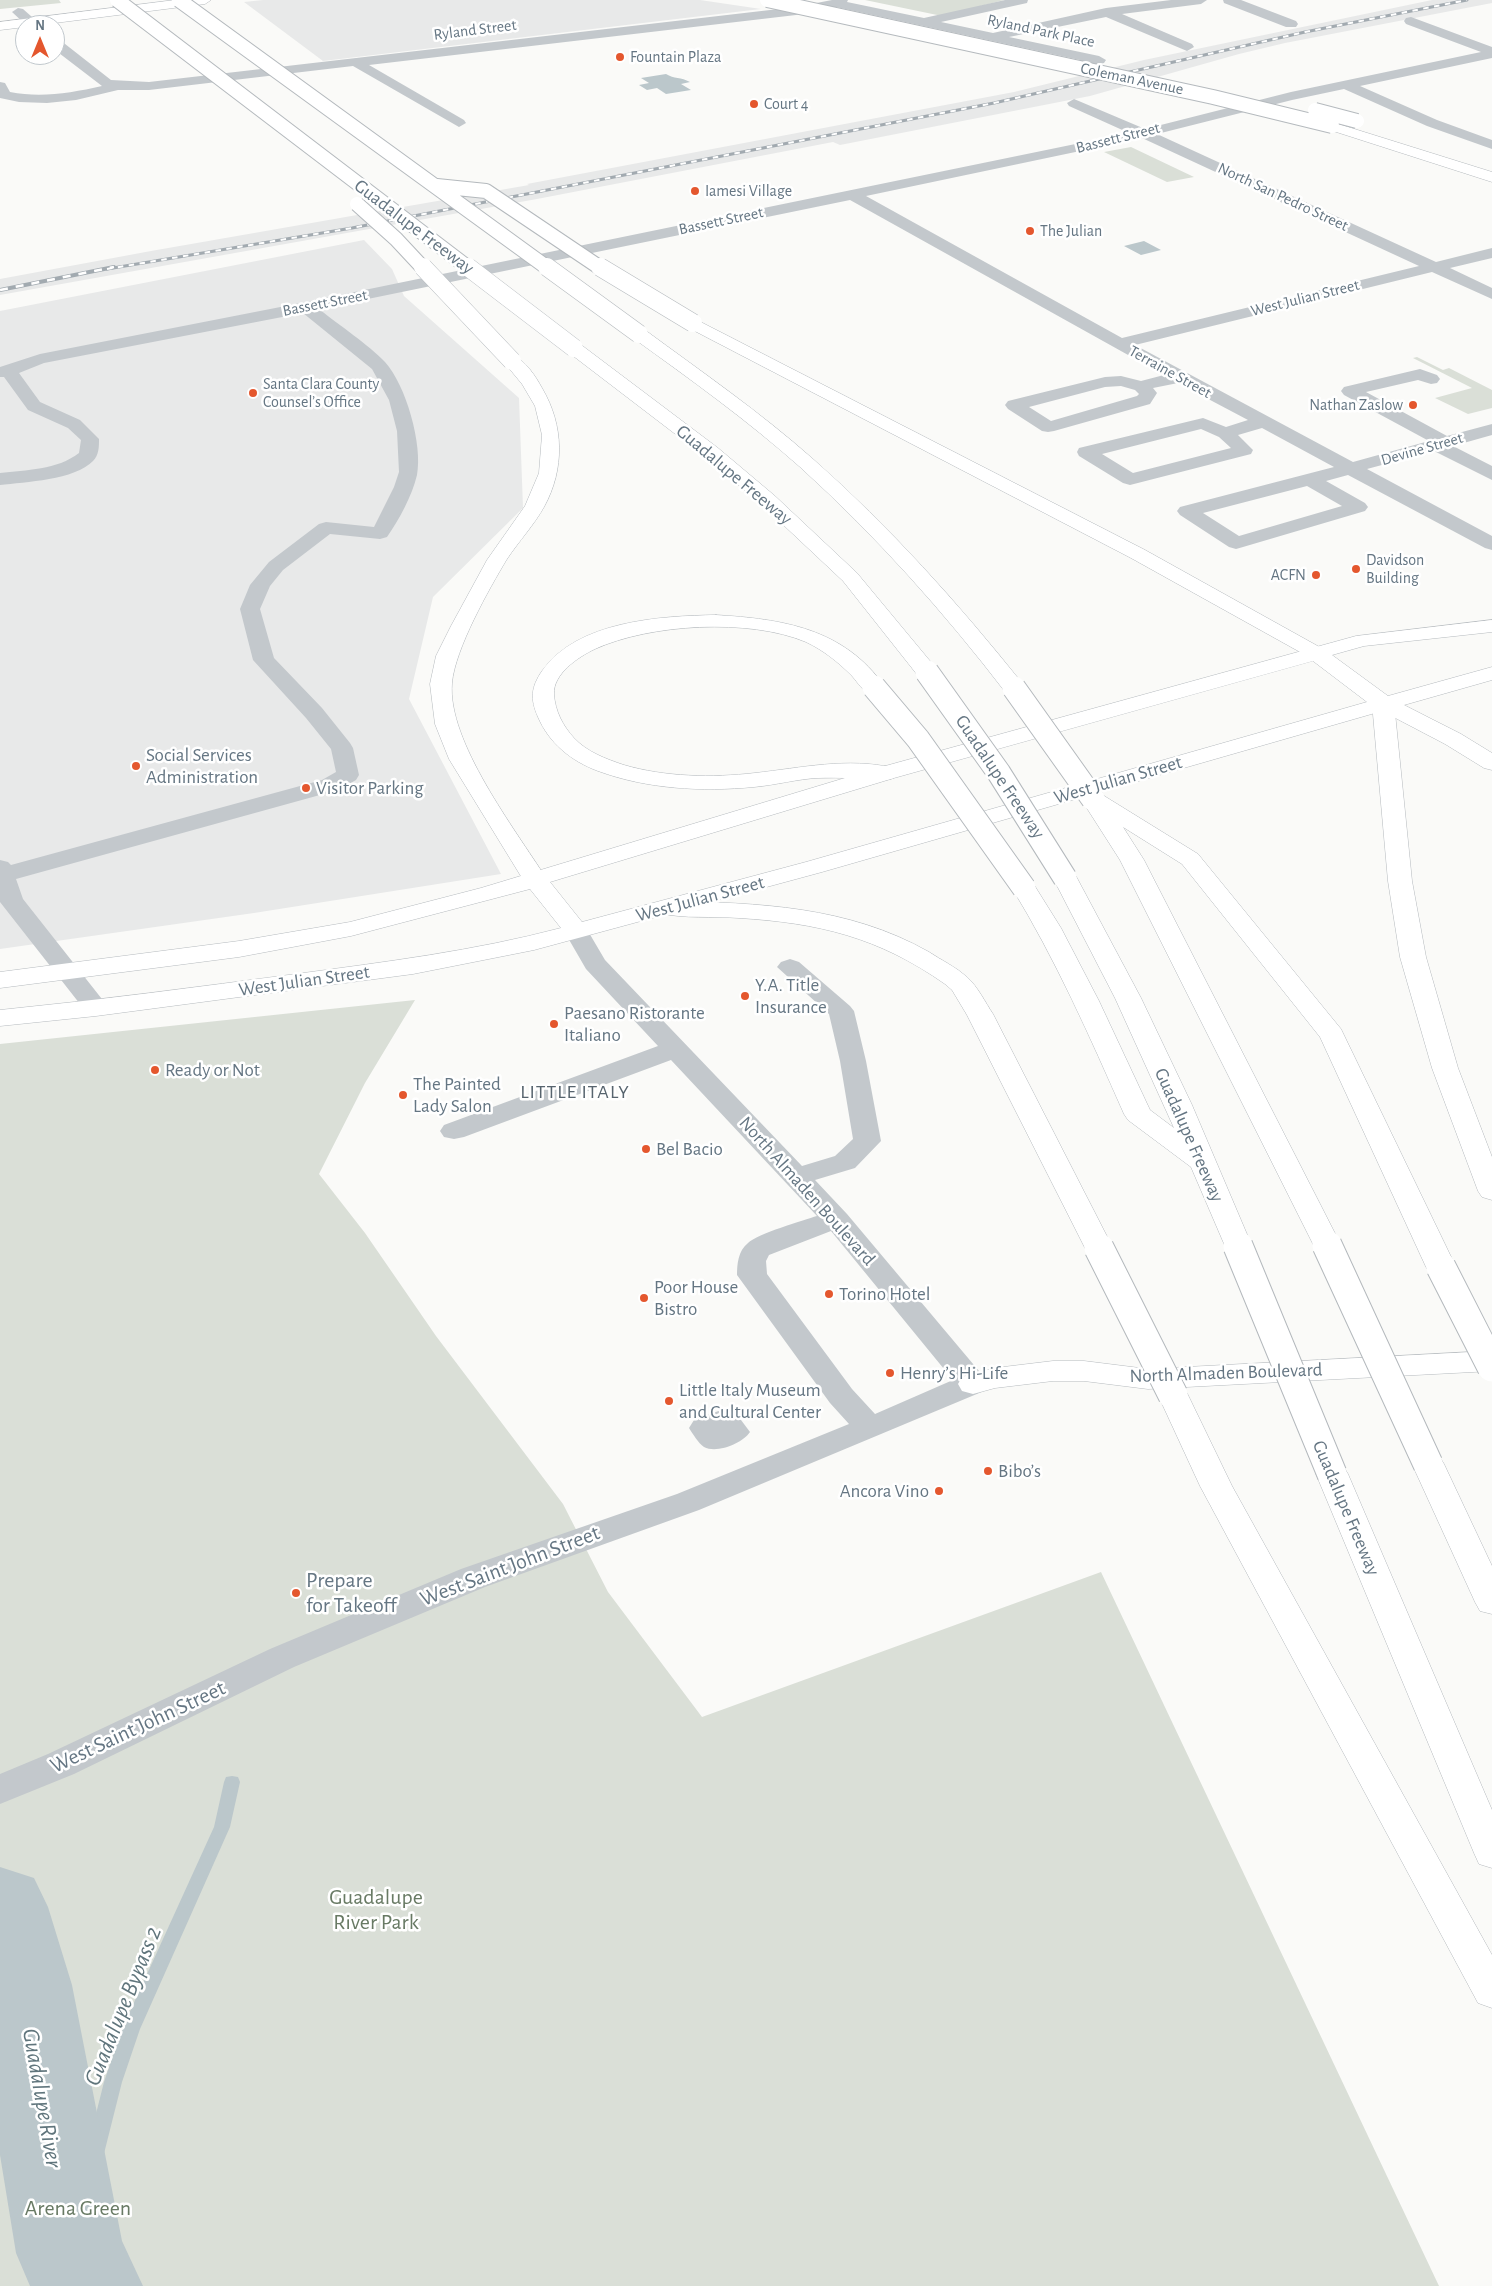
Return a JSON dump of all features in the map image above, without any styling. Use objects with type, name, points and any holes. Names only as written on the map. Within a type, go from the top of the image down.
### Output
[{"type":"main road","points":[[0,14],[109,0]]},
{"type":"main road","name":"Guadalupe Freeway","points":[[117,0],[704,447],[768,500],[850,577],[927,672],[1032,822],[1065,878],[1128,998],[1238,1246],[1492,1853]]},
{"type":"main road","points":[[179,0],[639,334],[765,428],[820,477],[892,546],[987,654],[1093,799],[1132,860],[1326,1245],[1492,1602]]},
{"type":"main road","points":[[65,20],[205,0]]},
{"type":"main road","name":"Coleman Avenue","points":[[767,0],[1204,95],[1332,126],[1492,177]]},
{"type":"main road","name":"Coleman Avenue","points":[[818,0],[1215,86],[1400,132]]},
{"type":"main road","points":[[0,26],[15,25]]},
{"type":"main road","points":[[244,98],[244,115],[274,139]]},
{"type":"main road","points":[[435,186],[486,190],[591,262],[693,323],[1138,554],[1316,653],[1383,703],[1453,739],[1492,763]]},
{"type":"main road","name":"North Almaden Boulevard","points":[[348,198],[396,239],[512,361],[530,382],[544,406],[551,435],[548,473],[535,506],[497,560],[461,626],[447,656],[441,684],[446,724],[460,759],[534,878],[576,931]]},
{"type":"main road","points":[[886,773],[816,771],[723,782],[698,782],[641,776],[582,756],[556,730],[546,714],[543,689],[556,667],[579,649],[605,636],[681,621],[748,622],[788,628],[814,638],[830,647],[848,660],[874,687],[918,739],[1024,888],[1049,928],[1086,1001],[1138,1114],[1202,1162]]},
{"type":"main road","points":[[0,980],[239,949],[351,929],[490,893],[534,878],[886,773],[1362,640],[1492,626]]},
{"type":"main road","name":"West Julian Street","points":[[0,1018],[96,1008],[413,966],[534,943],[668,908],[1492,673]]},
{"type":"main road","points":[[1383,703],[1400,882],[1414,957],[1445,1068],[1472,1145],[1492,1191]]},
{"type":"main road","points":[[1093,799],[1190,859],[1332,1035],[1441,1266],[1492,1367]]},
{"type":"main road","points":[[668,908],[775,911],[836,922],[875,935],[913,952],[960,984],[980,1014],[1099,1248],[1216,1486],[1492,1991]]},
{"type":"main road","name":"North Almaden Boulevard","points":[[973,1384],[995,1378],[1053,1370],[1084,1371],[1148,1379],[1492,1361]]},
{"type":"street","points":[[894,29],[1022,0]]},
{"type":"street","points":[[959,43],[1106,12],[1201,0]]},
{"type":"street","points":[[1229,0],[1291,24]]},
{"type":"street","name":"Ryland Park Place","points":[[806,10],[1066,66],[1099,60],[922,23],[839,2]]},
{"type":"street","name":"Ryland Street","points":[[118,86],[148,86],[806,10],[839,2]]},
{"type":"street","points":[[18,12],[22,15]]},
{"type":"street","points":[[1106,12],[1187,47]]},
{"type":"street","points":[[1411,21],[1492,53]]},
{"type":"street","points":[[65,51],[99,79],[118,86]]},
{"type":"street","name":"Bassett Street","points":[[4,371],[40,359],[306,307],[1139,134],[1492,53]]},
{"type":"street","points":[[355,62],[459,123]]},
{"type":"street","points":[[1346,85],[1432,123],[1492,145]]},
{"type":"street","points":[[0,86],[4,95],[35,99],[93,93],[118,86]]},
{"type":"street","name":"North San Pedro Street","points":[[1074,103],[1139,134],[1190,154],[1492,294]]},
{"type":"street","name":"Terraine Street","points":[[851,194],[1179,377],[1492,544]]},
{"type":"street","name":"West Julian Street","points":[[1119,344],[1492,253]]},
{"type":"street","points":[[96,1008],[11,900],[1,871],[330,785],[348,775],[342,748],[314,713],[264,660],[250,609],[260,585],[276,566],[326,528],[380,533],[404,487],[408,472],[406,431],[398,400],[379,366],[306,307]]},
{"type":"street","points":[[0,479],[77,464],[86,457],[90,448],[90,439],[74,424],[34,406],[4,371]]},
{"type":"street","points":[[1431,379],[1420,374],[1350,391],[1492,474]]},
{"type":"street","points":[[1141,386],[1148,393],[1144,400],[1048,427],[1014,405],[1105,382],[1121,381],[1141,386],[1179,377]]},
{"type":"street","points":[[1225,433],[1244,450],[1130,479],[1086,452],[1204,423],[1225,433],[1263,422]]},
{"type":"street","name":"Devine Street","points":[[1309,480],[1358,507],[1236,543],[1186,511],[1352,469],[1492,429]]},
{"type":"street","name":"North Almaden Boulevard","points":[[576,931],[595,964],[836,1220],[973,1384]]},
{"type":"street","points":[[790,967],[841,1011],[853,1061],[867,1141],[845,1162],[797,1177]]},
{"type":"street","points":[[454,1131],[675,1049]]},
{"type":"street","points":[[836,1220],[805,1229],[758,1249],[751,1261],[752,1275],[841,1396],[870,1428]]},
{"type":"street","name":"West Saint John Street","points":[[0,1790],[61,1764],[282,1658],[473,1578],[688,1502],[973,1384]]},
{"type":"shaded area","points":[[263,0],[700,0],[761,9],[323,61],[244,2]]},
{"type":"shaded area","points":[[1432,0],[1492,0],[1492,3],[1285,43],[1090,96],[840,145],[833,142],[537,199],[0,295],[0,279],[529,185],[527,184],[1014,92],[1144,60]]},
{"type":"shaded area","points":[[666,74],[690,82],[681,84],[691,90],[666,94],[657,88],[647,90],[639,85],[649,83],[641,78]]},
{"type":"shaded area","points":[[364,240],[392,269],[404,296],[519,398],[523,508],[433,597],[409,699],[501,874],[254,913],[0,949],[0,311]]},
{"type":"shaded area","points":[[1144,241],[1161,250],[1141,255],[1124,246]]},
{"type":"green space","points":[[0,0],[59,0],[61,3],[0,9]]},
{"type":"green space","points":[[865,0],[1004,0],[942,16]]},
{"type":"green space","points":[[1131,147],[1194,177],[1167,182],[1104,152]]},
{"type":"green space","points":[[1417,357],[1443,370],[1449,368],[1492,390],[1492,408],[1468,414],[1435,398],[1472,388],[1413,358]]},
{"type":"green space","name":"Guadalupe River Park","points":[[415,1000],[365,1083],[319,1174],[365,1233],[436,1336],[563,1504],[608,1592],[702,1717],[1101,1572],[1439,2286],[0,2286],[0,1044]]},
{"type":"waterway","name":"Guadalupe Bypass 2","points":[[73,2286],[70,2253],[113,2082],[131,2029],[222,1827],[232,1782]]},
{"type":"waterway","name":"Guadalupe River","points":[[0,1907],[22,1985],[70,2253],[88,2286]]},
{"type":"railway","points":[[107,269],[352,228],[994,103],[1305,32],[1467,0]]},
{"type":"railway","points":[[0,290],[114,267]]},
{"type":"place","name":"Fountain Plaza","points":[[620,57]]},
{"type":"place","name":"Court 4","points":[[754,104]]},
{"type":"place","name":"Iamesi Village","points":[[695,191]]},
{"type":"place","name":"The Julian","points":[[1030,231]]},
{"type":"place","name":"Santa Clara County Counsel’s Office","points":[[253,393]]},
{"type":"place","name":"Nathan Zaslow","points":[[1413,405]]},
{"type":"place","name":"Davidson Building","points":[[1356,569]]},
{"type":"place","name":"ACFN","points":[[1316,575]]},
{"type":"place","name":"Social Services Administration","points":[[136,766]]},
{"type":"place","name":"Visitor Parking","points":[[306,788]]},
{"type":"place","name":"Y.A. Title Insurance","points":[[745,996]]},
{"type":"place","name":"Paesano Ristorante Italiano","points":[[554,1024]]},
{"type":"place","name":"Ready or Not","points":[[155,1070]]},
{"type":"place","name":"The Painted Lady Salon","points":[[403,1095]]},
{"type":"place","name":"Bel Bacio","points":[[646,1149]]},
{"type":"place","name":"Torino Hotel","points":[[829,1294]]},
{"type":"place","name":"Poor House Bistro","points":[[644,1298]]},
{"type":"place","name":"Henry’s Hi-Life","points":[[890,1373]]},
{"type":"place","name":"Little Italy Museum and Cultural Center","points":[[669,1401]]},
{"type":"place","name":"Bibo’s","points":[[988,1471]]},
{"type":"place","name":"Ancora Vino","points":[[939,1491]]},
{"type":"place","name":"Prepare for Takeoff","points":[[296,1593]]},
{"type":"district","name":"LITTLE ITALY","points":[[575,1092]]},
{"type":"park label","name":"Arena Green","points":[[78,2208]]}]
